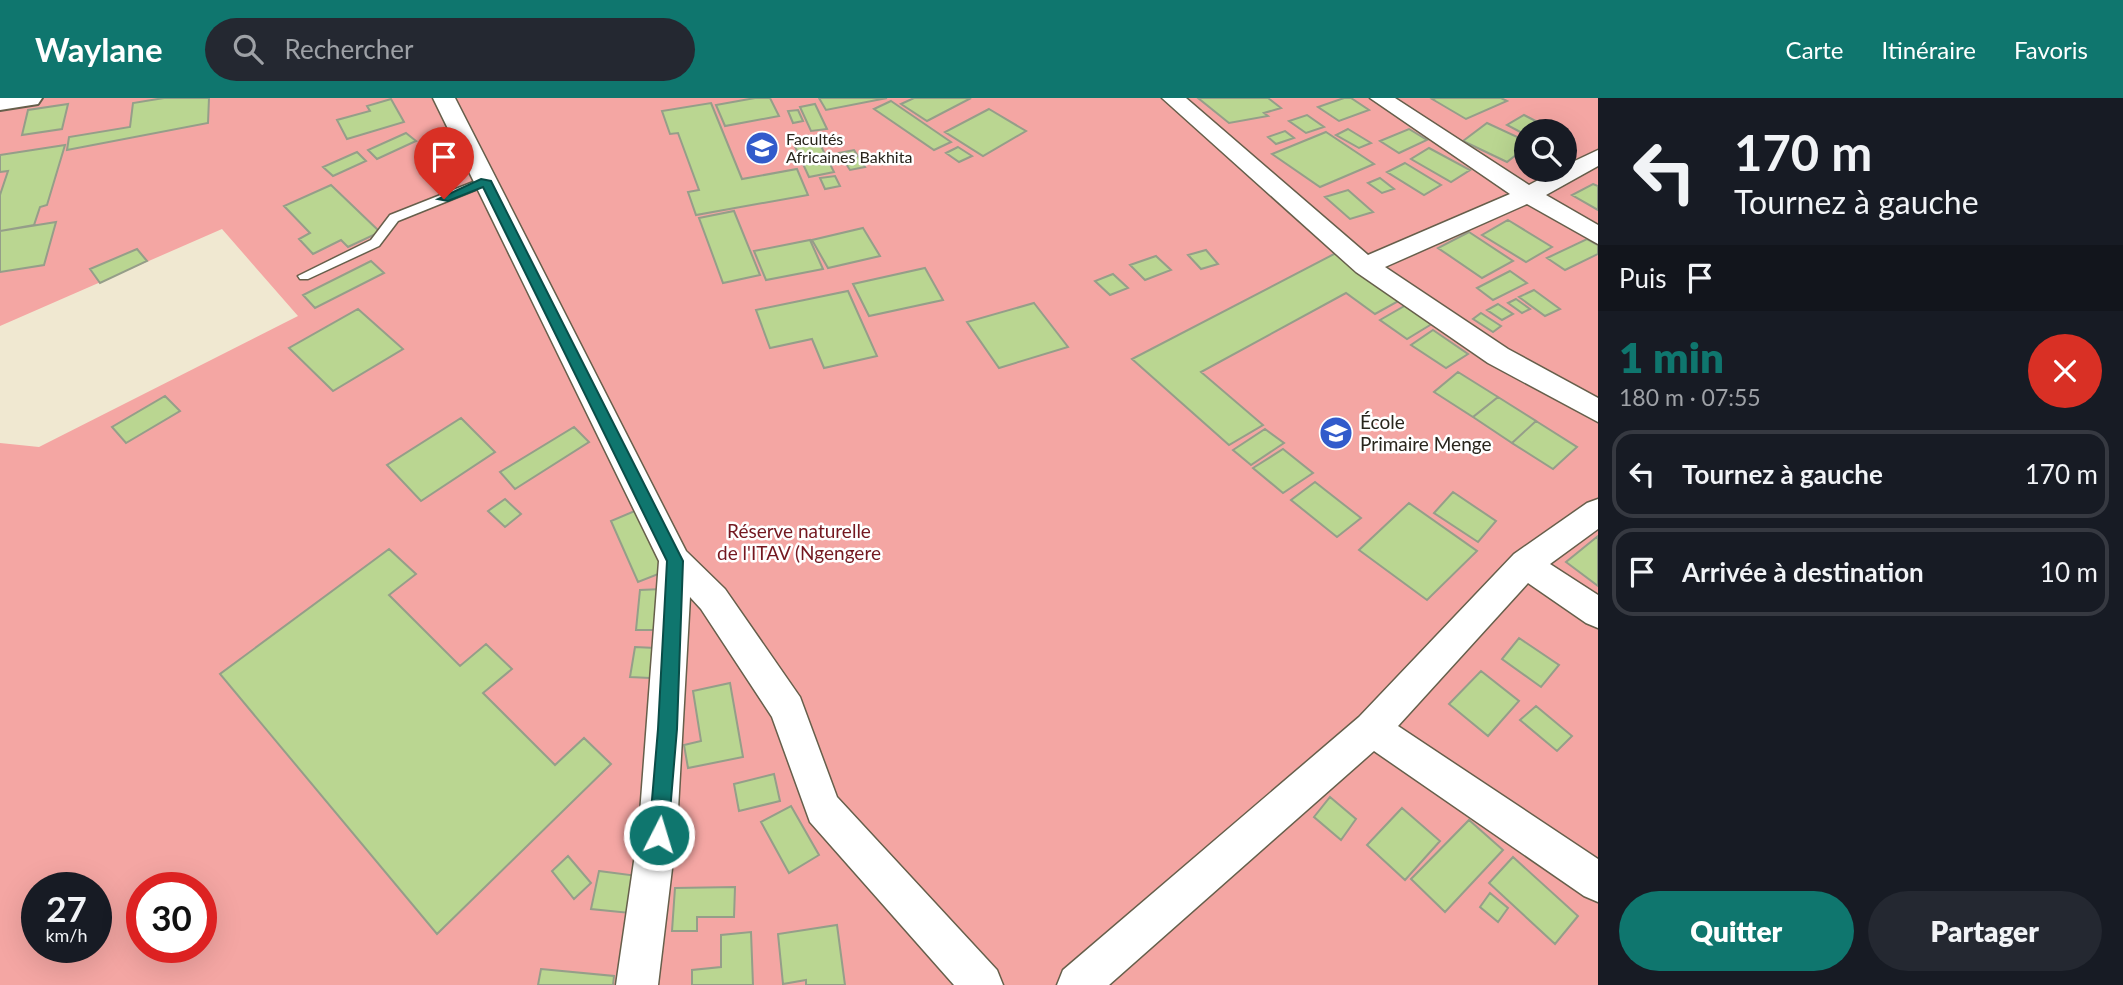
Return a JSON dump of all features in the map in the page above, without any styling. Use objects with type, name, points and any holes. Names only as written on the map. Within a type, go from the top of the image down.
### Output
[{"type":"street","points":[[0,102],[29,98]]},
{"type":"street","points":[[444,98],[675,561],[713,599],[787,709],[823,809],[982,985]]},
{"type":"street","points":[[1173,98],[1365,265],[1498,356],[1598,411]]},
{"type":"street","points":[[1381,98],[1528,195],[1598,236]]},
{"type":"street","points":[[1365,265],[1528,195],[1598,157]]},
{"type":"street","points":[[1078,985],[1371,729],[1525,564],[1598,512]]},
{"type":"street","points":[[638,985],[654,888],[667,729],[675,561]]},
{"type":"street","points":[[1525,564],[1598,613]]},
{"type":"street","points":[[1371,729],[1598,882]]},
{"type":"lane","points":[[304,276],[375,243],[394,218],[486,181]]},
{"type":"green space","name":"Réserve naturelle de l'ITAV (Ngengere","points":[[0,98],[1598,98],[1598,985],[0,985],[0,443],[39,447],[298,316],[222,229],[0,326]]},
{"type":"building","points":[[164,98],[209,98],[208,123],[67,150],[69,137],[130,127],[133,103]]},
{"type":"building","points":[[770,98],[779,116],[725,126],[716,105]]},
{"type":"building","points":[[819,98],[887,98],[826,110]]},
{"type":"building","points":[[914,98],[971,98],[927,121],[901,104]]},
{"type":"building","points":[[1198,98],[1268,98],[1281,108],[1264,113],[1268,116],[1229,123]]},
{"type":"building","points":[[1351,98],[1369,110],[1339,121],[1318,107]]},
{"type":"building","points":[[1501,98],[1507,101],[1466,119],[1432,99]]},
{"type":"building","points":[[391,99],[404,122],[347,139],[337,120],[370,111],[367,106]]},
{"type":"building","points":[[891,101],[951,142],[934,150],[874,109]]},
{"type":"building","points":[[711,103],[742,179],[797,169],[808,195],[696,215],[688,192],[699,190],[678,133],[670,134],[662,111]]},
{"type":"building","points":[[68,104],[62,129],[22,135],[28,110]]},
{"type":"building","points":[[815,104],[827,129],[811,131],[800,107]]},
{"type":"building","points":[[989,109],[1026,131],[983,156],[945,132]]},
{"type":"building","points":[[798,110],[803,121],[793,123],[788,111]]},
{"type":"building","points":[[1307,115],[1324,127],[1306,133],[1289,121]]},
{"type":"building","points":[[1487,123],[1514,135],[1514,156],[1507,162],[1463,141]]},
{"type":"building","points":[[1348,129],[1371,143],[1359,148],[1336,135]]},
{"type":"building","points":[[1409,129],[1427,140],[1399,153],[1380,141]]},
{"type":"building","points":[[1285,131],[1294,138],[1276,144],[1268,137]]},
{"type":"building","points":[[1326,132],[1374,164],[1320,187],[1272,154]]},
{"type":"building","points":[[406,133],[416,141],[377,159],[368,150]]},
{"type":"building","points":[[816,136],[834,172],[809,177],[792,140]]},
{"type":"building","points":[[65,145],[47,205],[40,207],[34,225],[0,231],[0,195],[8,171],[0,172],[0,155]]},
{"type":"building","points":[[958,147],[972,156],[959,162],[946,153]]},
{"type":"building","points":[[1429,148],[1470,170],[1451,182],[1411,159]]},
{"type":"building","points":[[854,150],[865,167],[850,170],[839,153]]},
{"type":"building","points":[[357,152],[366,161],[333,176],[323,167]]},
{"type":"building","points":[[1405,163],[1441,185],[1424,195],[1387,172]]},
{"type":"building","points":[[835,176],[840,186],[825,189],[820,178]]},
{"type":"building","points":[[1380,178],[1394,189],[1382,193],[1368,183]]},
{"type":"building","points":[[1593,184],[1598,186],[1598,210],[1572,195]]},
{"type":"building","points":[[331,185],[380,232],[348,247],[341,240],[313,254],[299,239],[310,233],[284,206]]},
{"type":"building","points":[[1348,190],[1373,212],[1350,219],[1325,197]]},
{"type":"building","points":[[734,211],[760,275],[723,283],[699,218]]},
{"type":"building","points":[[1508,220],[1552,247],[1526,262],[1482,235]]},
{"type":"building","points":[[56,222],[44,265],[0,272],[0,231]]},
{"type":"building","points":[[863,228],[880,256],[828,268],[812,240]]},
{"type":"building","points":[[1469,232],[1513,261],[1482,278],[1438,248]]},
{"type":"building","points":[[1587,239],[1598,245],[1598,254],[1565,270],[1547,258]]},
{"type":"building","points":[[810,240],[823,269],[766,280],[754,251]]},
{"type":"building","points":[[137,249],[147,261],[100,283],[90,269]]},
{"type":"building","points":[[1206,250],[1218,264],[1201,269],[1188,255]]},
{"type":"building","points":[[1338,252],[1404,298],[1375,314],[1346,293],[1201,372],[1263,425],[1229,445],[1132,359]]},
{"type":"building","points":[[1156,256],[1171,270],[1145,280],[1130,265]]},
{"type":"building","points":[[371,261],[384,273],[315,308],[303,295]]},
{"type":"building","points":[[925,268],[943,300],[869,316],[853,284]]},
{"type":"building","points":[[1510,271],[1527,283],[1493,300],[1477,288]]},
{"type":"building","points":[[1113,274],[1128,288],[1110,295],[1095,281]]},
{"type":"building","points":[[1534,290],[1560,309],[1545,316],[1519,297]]},
{"type":"building","points":[[848,291],[877,356],[824,368],[812,339],[770,348],[756,310]]},
{"type":"building","points":[[1516,299],[1530,309],[1522,313],[1508,303]]},
{"type":"building","points":[[1034,303],[1068,347],[999,368],[967,322]]},
{"type":"building","points":[[1408,304],[1435,322],[1407,339],[1380,320]]},
{"type":"building","points":[[1498,304],[1513,314],[1502,320],[1487,310]]},
{"type":"building","points":[[358,309],[403,349],[333,391],[289,348]]},
{"type":"building","points":[[1481,313],[1501,326],[1493,332],[1473,319]]},
{"type":"building","points":[[1433,330],[1468,354],[1446,368],[1411,345]]},
{"type":"building","points":[[1458,372],[1498,397],[1473,417],[1434,392]]},
{"type":"building","points":[[165,396],[180,411],[126,443],[112,427]]},
{"type":"building","points":[[1498,397],[1536,421],[1512,443],[1473,417]]},
{"type":"building","points":[[461,418],[495,452],[421,501],[387,465]]},
{"type":"building","points":[[1536,421],[1577,447],[1553,469],[1512,443]]},
{"type":"building","points":[[574,427],[589,442],[515,489],[500,472]]},
{"type":"building","points":[[1265,429],[1284,443],[1251,465],[1233,450]]},
{"type":"building","points":[[1283,449],[1313,473],[1283,493],[1253,468]]},
{"type":"building","points":[[1315,482],[1361,518],[1337,537],[1291,500]]},
{"type":"building","points":[[1453,492],[1496,521],[1478,542],[1434,513]]},
{"type":"building","points":[[505,499],[521,514],[505,527],[488,511]]},
{"type":"building","points":[[1409,503],[1477,551],[1427,600],[1359,550]]},
{"type":"building","points":[[637,510],[666,571],[638,582],[611,521]]},
{"type":"building","points":[[1598,536],[1598,586],[1566,562]]},
{"type":"building","points":[[389,549],[416,574],[389,595],[460,666],[486,644],[512,669],[483,693],[555,765],[584,738],[611,764],[437,934],[220,674]]},
{"type":"building","points":[[662,589],[659,630],[636,630],[640,590]]},
{"type":"building","points":[[1519,638],[1559,665],[1541,687],[1502,659]]},
{"type":"building","points":[[635,647],[655,648],[650,678],[630,677]]},
{"type":"building","points":[[1481,671],[1519,701],[1488,736],[1449,704]]},
{"type":"building","points":[[730,683],[743,757],[688,768],[684,745],[701,741],[693,691]]},
{"type":"building","points":[[1536,706],[1572,736],[1557,751],[1520,720]]},
{"type":"building","points":[[774,774],[780,801],[739,811],[734,784]]},
{"type":"building","points":[[1330,797],[1356,819],[1341,840],[1314,817]]},
{"type":"building","points":[[791,806],[819,855],[789,873],[761,822]]},
{"type":"building","points":[[1402,808],[1440,841],[1405,880],[1367,845]]},
{"type":"building","points":[[1469,820],[1503,850],[1445,912],[1411,879]]},
{"type":"building","points":[[568,856],[591,883],[574,899],[552,871]]},
{"type":"building","points":[[1513,857],[1578,916],[1555,944],[1489,883]]},
{"type":"building","points":[[599,871],[638,876],[630,913],[591,909]]},
{"type":"building","points":[[735,887],[734,917],[697,917],[697,931],[672,931],[675,888]]},
{"type":"building","points":[[1490,893],[1508,908],[1498,922],[1480,907]]},
{"type":"building","points":[[837,925],[845,985],[806,985],[806,980],[783,984],[778,934]]},
{"type":"building","points":[[751,932],[753,985],[692,985],[692,970],[721,967],[721,935]]},
{"type":"building","points":[[541,969],[614,976],[613,985],[538,985]]},
{"type":"place","name":"Facultés Africaines Bakhita","points":[[762,148]]},
{"type":"place","name":"École Primaire Menge","points":[[1336,433]]},
{"type":"route","points":[[444,199],[486,181],[675,561],[659,835]]}]
